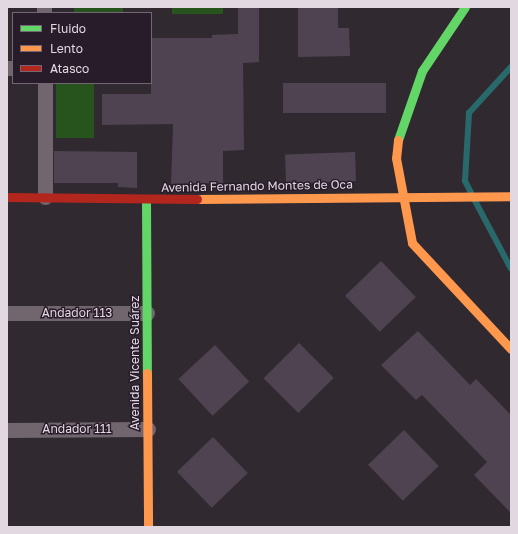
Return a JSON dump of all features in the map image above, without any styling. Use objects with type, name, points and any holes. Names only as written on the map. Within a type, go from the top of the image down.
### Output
[{"type":"street","points":[[465,7],[422,71],[404,114],[398,136],[396,158],[412,243],[511,349]]},
{"type":"street","points":[[45,84],[45,197]]},
{"type":"street","name":"Avenida Fernando Montes de Oca","points":[[7,197],[146,200],[454,195],[509,196]]},
{"type":"street","name":"Avenida Vicente Suárez","points":[[146,200],[148,527]]},
{"type":"street","name":"Andador 113","points":[[7,313],[147,313]]},
{"type":"street","name":"Andador 111","points":[[7,430],[148,429]]},
{"type":"green space","points":[[74,7],[123,7],[123,12],[74,12]]},
{"type":"green space","points":[[172,7],[223,7],[223,14],[172,14]]},
{"type":"green space","points":[[56,84],[94,84],[94,138],[56,138]]},
{"type":"building","points":[[238,7],[259,7],[259,62],[243,63],[244,150],[223,151],[223,183],[171,184],[173,124],[102,125],[102,94],[151,94],[152,38],[212,38],[212,35],[238,34]]},
{"type":"building","points":[[298,7],[338,7],[338,28],[349,28],[350,56],[298,57]]},
{"type":"building","points":[[283,83],[386,83],[386,113],[283,113]]},
{"type":"building","points":[[54,151],[137,152],[137,188],[118,187],[118,183],[54,183]]},
{"type":"building","points":[[355,152],[356,181],[286,183],[285,154]]},
{"type":"building","points":[[381,261],[416,297],[380,332],[345,296]]},
{"type":"building","points":[[418,331],[470,385],[476,379],[511,415],[511,513],[474,475],[487,462],[422,395],[416,400],[381,365]]},
{"type":"building","points":[[299,343],[334,378],[298,413],[264,378]]},
{"type":"building","points":[[215,345],[249,382],[213,416],[178,379]]},
{"type":"building","points":[[404,430],[439,466],[403,501],[368,465]]},
{"type":"building","points":[[213,437],[248,473],[212,508],[177,472]]},
{"type":"waterway","points":[[471,193],[465,181],[469,113],[511,67]]},
{"type":"waterway","points":[[475,200],[511,268]]},
{"type":"traffic: fast","points":[[398,140],[422,71],[465,7]]},
{"type":"traffic: fast","points":[[146,200],[147,373]]},
{"type":"traffic: slow","points":[[398,140],[396,158],[412,243],[511,349]]},
{"type":"traffic: slow","points":[[197,199],[511,196]]},
{"type":"traffic: slow","points":[[147,373],[148,527]]},
{"type":"traffic: jam","points":[[7,197],[197,199]]}]
